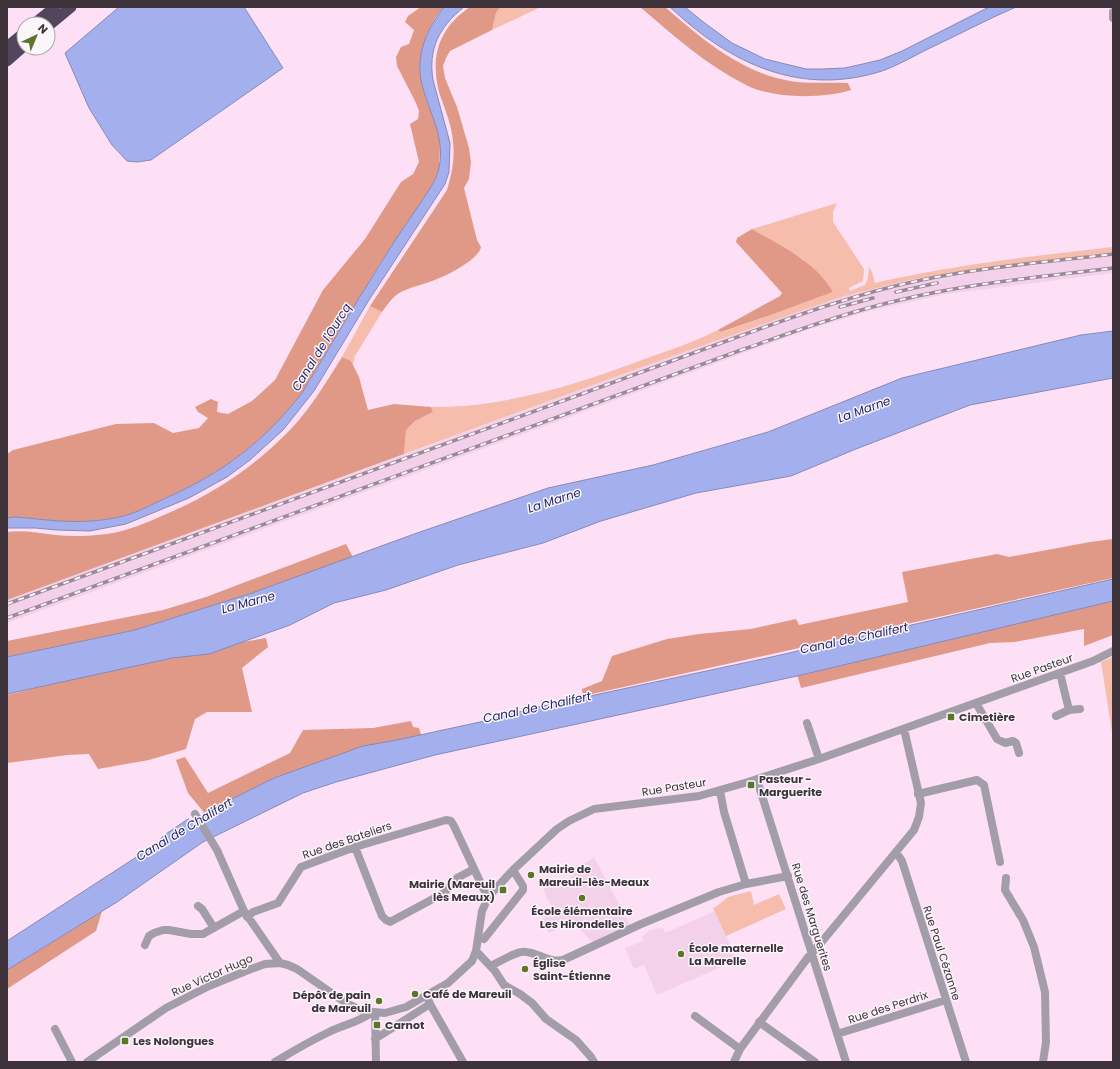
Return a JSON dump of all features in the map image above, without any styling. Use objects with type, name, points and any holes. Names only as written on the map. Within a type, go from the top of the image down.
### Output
[{"type":"highway","points":[[44,16],[55,7]]},
{"type":"highway","points":[[56,19],[71,7]]},
{"type":"highway","points":[[7,47],[16,40]]},
{"type":"highway","points":[[7,61],[16,53]]},
{"type":"street","points":[[1113,12],[1113,18]]},
{"type":"street","name":"Rue Pasteur","points":[[489,896],[513,870],[557,829],[569,821],[594,810],[699,796],[757,780],[1060,673],[1093,661],[1113,651]]},
{"type":"street","points":[[1060,673],[1069,710]]},
{"type":"street","points":[[976,703],[996,738],[1005,743],[1013,741],[1016,743],[1019,753]]},
{"type":"street","points":[[1056,716],[1069,710],[1080,709]]},
{"type":"street","points":[[807,723],[818,759]]},
{"type":"street","points":[[734,1062],[740,1049],[759,1022],[812,952],[914,830],[919,817],[921,803],[904,729]]},
{"type":"street","name":"Rue des Marguerites","points":[[757,780],[846,1062]]},
{"type":"street","points":[[918,794],[977,780],[982,782],[984,784],[1000,862]]},
{"type":"street","points":[[720,790],[724,812],[746,884]]},
{"type":"street","points":[[195,814],[214,845],[246,914],[280,963]]},
{"type":"street","name":"Rue des Bateliers","points":[[145,945],[149,936],[154,933],[169,930],[191,934],[203,934],[246,914],[278,903],[301,867],[355,846],[446,820],[451,821],[474,869]]},
{"type":"street","points":[[355,846],[382,916],[390,922],[444,893],[456,878],[474,869],[484,890],[489,896],[482,911],[476,951],[472,961],[428,1000],[375,1039]]},
{"type":"street","name":"Rue Paul Cézanne","points":[[896,852],[902,861],[966,1062]]},
{"type":"street","points":[[484,939],[523,890],[523,886],[513,870]]},
{"type":"street","points":[[491,966],[520,952],[526,952],[556,961],[563,960],[641,924],[706,897],[746,884],[788,876]]},
{"type":"street","points":[[1006,878],[1004,890],[1022,920],[1034,947],[1045,992],[1046,1042],[1043,1062]]},
{"type":"street","points":[[198,906],[202,909],[214,928]]},
{"type":"street","points":[[476,951],[491,966],[504,985],[526,999],[546,1019],[576,1040],[594,1062]]},
{"type":"street","name":"Rue Victor Hugo","points":[[87,1062],[166,1008],[209,986],[251,968],[265,964],[280,963],[297,969],[346,1003],[356,1008],[373,1013]]},
{"type":"street","points":[[275,1062],[308,1042],[373,1013],[394,1011],[428,1000]]},
{"type":"street","points":[[428,1000],[463,1062]]},
{"type":"street","name":"Rue des Perdrix","points":[[837,1034],[946,1000]]},
{"type":"street","points":[[373,1013],[376,1062]]},
{"type":"street","points":[[695,1016],[740,1049]]},
{"type":"street","points":[[759,1022],[815,1062]]},
{"type":"street","points":[[55,1029],[72,1062]]},
{"type":"shaded area","points":[[421,7],[444,7],[435,18],[426,36],[440,146],[439,170],[431,188],[379,265],[302,393],[257,442],[240,455],[205,478],[141,510],[128,515],[91,521],[63,521],[15,517],[7,518],[7,454],[13,450],[116,424],[154,423],[173,433],[199,428],[208,418],[198,412],[195,407],[211,399],[218,402],[217,412],[228,414],[252,401],[275,380],[323,290],[365,239],[401,182],[413,174],[419,162],[410,124],[418,119],[419,111],[397,66],[396,57],[401,47],[409,44],[414,30],[405,22],[408,16]]},
{"type":"shaded area","points":[[470,7],[500,7],[496,13],[492,30],[450,51],[443,66],[445,78],[457,107],[469,148],[471,162],[469,179],[464,188],[477,240],[481,247],[475,256],[455,270],[433,281],[401,292],[391,300],[382,312],[370,306],[447,190],[449,184],[452,172],[454,148],[449,122],[436,79],[437,55],[444,34],[459,15]]},
{"type":"shaded area","points":[[500,7],[541,7],[492,30],[496,13]]},
{"type":"shaded area","points":[[640,7],[665,7],[693,31],[723,53],[738,62],[772,77],[796,82],[848,83],[851,90],[826,95],[798,96],[757,90],[731,77],[704,59],[677,39]]},
{"type":"shaded area","points":[[837,203],[833,212],[833,222],[864,269],[863,281],[849,288],[850,291],[865,285],[868,278],[869,267],[875,283],[963,266],[1023,258],[1113,247],[1113,252],[914,279],[841,297],[670,357],[404,454],[406,430],[415,421],[433,412],[431,407],[485,404],[565,386],[671,350],[718,330],[722,332],[833,292],[803,259],[752,229]]},
{"type":"shaded area","points":[[752,229],[797,255],[817,271],[833,292],[721,332],[718,330],[780,296],[782,293],[736,242],[737,238]]},
{"type":"shaded area","points":[[1113,252],[1113,273],[946,294],[873,310],[810,329],[7,623],[7,600],[670,357],[841,297],[914,279]]},
{"type":"shaded area","points":[[370,306],[382,312],[355,356],[353,365],[351,361],[342,357]]},
{"type":"shaded area","points":[[342,357],[351,361],[359,377],[368,410],[394,404],[431,407],[433,412],[415,421],[406,430],[404,454],[7,600],[7,532],[13,531],[68,536],[107,534],[143,524],[181,508],[213,491],[243,471],[272,448],[309,408]]},
{"type":"shaded area","points":[[1113,539],[1113,578],[583,696],[582,689],[602,681],[612,656],[667,639],[751,629],[796,619],[799,625],[908,602],[902,572],[997,554],[1009,557]]},
{"type":"shaded area","points":[[346,544],[353,557],[252,593],[135,630],[7,657],[7,641],[163,610],[206,597]]},
{"type":"shaded area","points":[[1113,599],[1113,635],[1084,646],[1084,629],[1015,642],[990,643],[801,688],[797,674]]},
{"type":"shaded area","points":[[266,638],[268,647],[242,668],[252,712],[207,712],[195,719],[186,749],[149,760],[98,769],[89,754],[68,755],[7,763],[7,695],[182,652]]},
{"type":"shaded area","points":[[1113,657],[1113,732],[1112,732],[1101,662]]},
{"type":"shaded area","points":[[411,721],[413,727],[419,728],[422,738],[206,815],[188,793],[176,760],[185,757],[208,793],[290,753],[303,730],[373,728]]},
{"type":"shaded area","name":"École élémentaire Les Hirondelles","points":[[594,857],[630,925],[592,942],[573,922],[549,933],[541,921],[552,908],[543,889],[549,884],[552,887],[574,875],[572,871]]},
{"type":"shaded area","points":[[751,891],[754,905],[779,894],[786,909],[726,936],[713,908],[728,897]]},
{"type":"shaded area","points":[[102,911],[96,931],[7,989],[7,970]]},
{"type":"shaded area","name":"École maternelle La Marelle","points":[[715,911],[737,960],[657,995],[644,965],[634,969],[625,948],[643,941],[642,937],[648,931],[663,928],[665,933]]},
{"type":"water","points":[[119,7],[244,7],[283,68],[151,160],[137,162],[127,161],[112,145],[89,108],[65,53]]},
{"type":"water","points":[[444,7],[464,7],[448,22],[442,31],[437,39],[432,58],[433,80],[450,143],[449,172],[445,184],[369,300],[314,391],[283,430],[250,460],[227,477],[189,498],[126,524],[90,531],[7,528],[7,518],[15,517],[72,522],[96,521],[128,515],[186,488],[223,467],[257,442],[287,411],[302,393],[359,298],[430,189],[438,173],[440,145],[435,123],[421,80],[420,60],[428,32]]},
{"type":"water","points":[[670,7],[685,7],[732,43],[765,59],[806,69],[822,69],[845,68],[880,60],[902,51],[989,7],[1016,7],[885,70],[854,78],[825,80],[796,77],[769,70],[743,59],[717,45]]},
{"type":"water","name":"La Marne","points":[[1113,331],[1113,378],[970,405],[791,476],[696,493],[601,521],[543,543],[458,565],[386,590],[334,603],[290,625],[209,654],[172,658],[7,694],[7,657],[135,630],[252,593],[417,533],[548,488],[653,465],[768,432],[902,378],[1081,335]]},
{"type":"water","name":"Canal de Chalifert","points":[[1113,579],[1113,601],[797,676],[435,755],[336,782],[303,793],[203,842],[117,902],[7,970],[7,941],[158,843],[163,836],[188,819],[194,821],[228,801],[274,778],[363,746],[480,722],[534,708],[767,658]]},
{"type":"railway","points":[[7,604],[784,320],[827,306],[894,286],[941,276],[990,268],[1113,254]]},
{"type":"railway","points":[[7,618],[744,349],[841,316],[900,300],[953,289],[1113,268]]},
{"type":"railway","points":[[896,292],[937,283]]},
{"type":"railway","points":[[840,307],[873,298]]},
{"type":"place","name":"Cimetière","points":[[951,717]]},
{"type":"place","name":"Pasteur - Marguerite","points":[[751,785]]},
{"type":"place","name":"Mairie de Mareuil-lès-Meaux","points":[[531,875]]},
{"type":"place","name":"Mairie (Mareuil lès Meaux)","points":[[503,890]]},
{"type":"place","name":"École élémentaire Les Hirondelles","points":[[582,898]]},
{"type":"place","name":"École maternelle La Marelle","points":[[681,954]]},
{"type":"place","name":"Église Saint-Étienne","points":[[525,969]]},
{"type":"place","name":"Café de Mareuil","points":[[415,994]]},
{"type":"place","name":"Dépôt de pain de Mareuil","points":[[379,1001]]},
{"type":"place","name":"Carnot","points":[[377,1025]]},
{"type":"place","name":"Les Nolongues","points":[[125,1041]]},
{"type":"water label","name":"Canal de l'Ourcq","points":[[321,347]]}]
